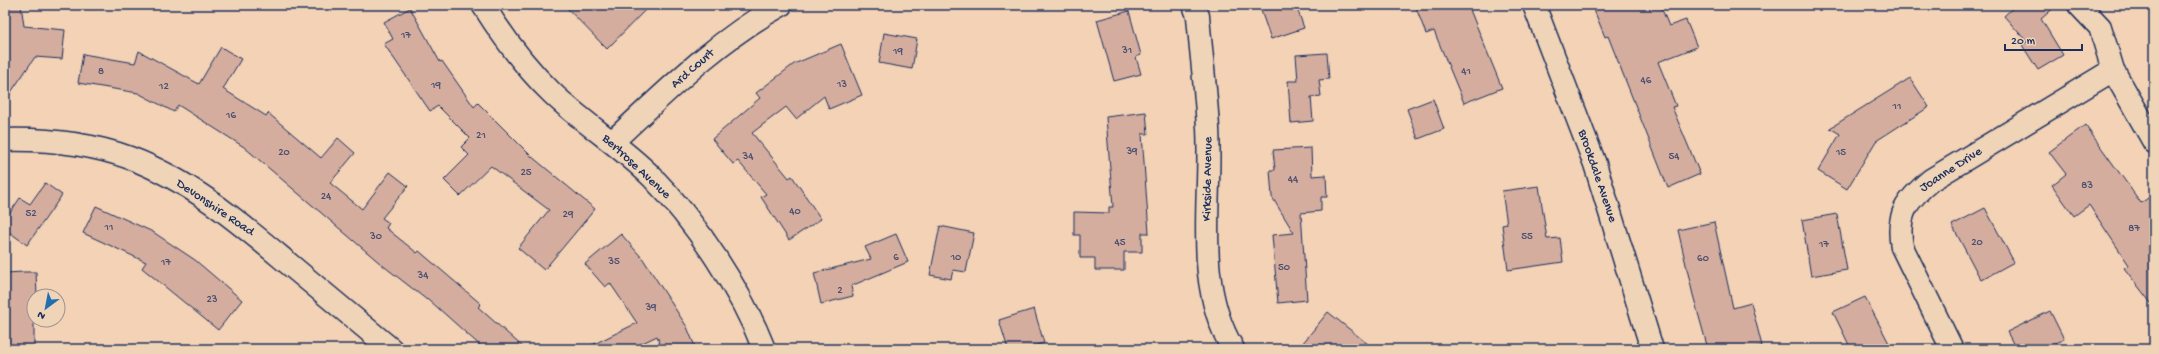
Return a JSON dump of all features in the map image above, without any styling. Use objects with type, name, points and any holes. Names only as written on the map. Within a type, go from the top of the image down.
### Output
[{"type":"street","name":"Bertrose Avenue","points":[[483,5],[506,41],[528,68],[553,94],[612,142],[652,178],[692,223],[730,284],[758,333],[764,349]]},
{"type":"street","name":"Ard Court","points":[[612,142],[707,55],[758,18],[781,5]]},
{"type":"street","name":"Kirkside Avenue","points":[[1194,5],[1198,16],[1208,129],[1207,223],[1210,280],[1218,315],[1233,349]]},
{"type":"street","name":"Brookdale Avenue","points":[[1534,5],[1595,164],[1652,349]]},
{"type":"street","points":[[2080,5],[2100,27]]},
{"type":"street","points":[[2096,5],[2100,27],[2113,70],[2154,142]]},
{"type":"street","name":"Joanne Drive","points":[[1952,349],[1902,246],[1899,234],[1900,223],[1908,202],[1931,180],[2113,70]]},
{"type":"street","name":"Devonshire Road","points":[[5,140],[60,142],[94,148],[130,158],[159,172],[195,192],[248,229],[391,349]]},
{"type":"building","points":[[5,5],[21,5],[24,26],[65,30],[62,59],[35,57],[5,101]]},
{"type":"building","points":[[564,5],[650,5],[607,49]]},
{"type":"building","points":[[1259,5],[1296,5],[1304,28],[1271,39]]},
{"type":"building","points":[[1415,5],[1468,5],[1502,88],[1464,103],[1434,31],[1426,34]]},
{"type":"building","points":[[1592,5],[1660,5],[1669,26],[1686,20],[1697,47],[1658,62],[1676,106],[1672,107],[1700,174],[1668,188],[1608,36],[1605,37]]},
{"type":"building","points":[[2016,5],[2057,5],[2041,19],[2063,55],[2038,70],[2022,45],[2027,42],[2004,16]]},
{"type":"building","points":[[410,8],[440,62],[442,61],[474,107],[478,103],[531,156],[595,209],[544,270],[518,248],[549,210],[491,166],[460,196],[444,180],[469,155],[461,147],[470,138],[438,106],[430,111],[384,44],[393,39],[384,22]]},
{"type":"building","points":[[1129,11],[1141,55],[1136,57],[1141,74],[1114,81],[1097,20]]},
{"type":"building","points":[[884,33],[917,39],[912,69],[879,63]]},
{"type":"building","points":[[841,44],[862,95],[829,109],[824,96],[796,119],[786,107],[752,133],[789,178],[792,176],[821,219],[789,240],[761,197],[766,194],[738,161],[733,164],[712,139],[760,98],[756,93],[794,64]]},
{"type":"building","points":[[221,47],[241,59],[223,89],[266,116],[268,113],[321,158],[338,138],[355,153],[330,183],[362,209],[390,172],[408,186],[382,218],[389,223],[386,228],[417,253],[419,251],[481,304],[478,307],[525,349],[484,349],[428,299],[427,300],[381,264],[244,147],[178,105],[174,112],[138,93],[78,83],[83,54],[135,63],[139,51],[199,84]]},
{"type":"building","points":[[1327,53],[1329,79],[1319,80],[1321,96],[1311,97],[1313,121],[1291,123],[1288,81],[1298,81],[1296,55]]},
{"type":"building","points":[[1910,78],[1929,107],[1876,141],[1847,189],[1818,171],[1840,134],[1830,128]]},
{"type":"building","points":[[1433,99],[1444,129],[1418,139],[1407,109]]},
{"type":"building","points":[[1146,112],[1148,134],[1142,134],[1149,233],[1142,233],[1142,252],[1124,252],[1124,270],[1095,270],[1095,258],[1080,258],[1080,235],[1074,235],[1074,212],[1109,213],[1109,207],[1113,207],[1106,117]]},
{"type":"building","points":[[2085,125],[2141,203],[2154,194],[2154,307],[2124,268],[2129,265],[2089,205],[2074,216],[2052,185],[2066,174],[2049,152]]},
{"type":"building","points":[[1311,148],[1312,176],[1326,175],[1327,197],[1321,197],[1321,211],[1301,213],[1307,300],[1278,303],[1272,235],[1294,233],[1272,197],[1270,170],[1275,170],[1273,150]]},
{"type":"building","points":[[45,183],[62,195],[27,245],[5,229],[5,220],[20,198],[30,204]]},
{"type":"building","points":[[1539,186],[1547,239],[1560,238],[1563,262],[1508,270],[1502,225],[1507,224],[1502,191]]},
{"type":"building","points":[[96,206],[153,232],[195,260],[242,300],[218,330],[142,268],[146,262],[83,233]]},
{"type":"building","points":[[1985,208],[2014,262],[1981,280],[1952,225]]},
{"type":"building","points":[[1837,214],[1847,270],[1811,276],[1802,220]]},
{"type":"building","points":[[1714,222],[1733,308],[1751,303],[1762,346],[1751,349],[1708,349],[1693,295],[1678,230]]},
{"type":"building","points":[[940,226],[974,233],[966,272],[953,270],[951,279],[930,275]]},
{"type":"building","points":[[621,234],[643,259],[687,327],[696,349],[662,349],[657,336],[630,349],[584,349],[637,323],[610,283],[605,287],[585,264]]},
{"type":"building","points":[[896,234],[908,262],[851,286],[853,296],[821,304],[814,273],[871,259],[865,247]]},
{"type":"building","points":[[36,272],[37,288],[26,288],[26,328],[34,328],[34,349],[5,349],[5,273]]},
{"type":"building","points":[[1865,297],[1892,349],[1851,349],[1833,312]]},
{"type":"building","points":[[1034,309],[1044,343],[1023,349],[1008,349],[999,320]]},
{"type":"building","points":[[2050,311],[2064,339],[2045,349],[2016,349],[2007,332]]},
{"type":"building","points":[[1328,312],[1374,349],[1298,349]]}]
